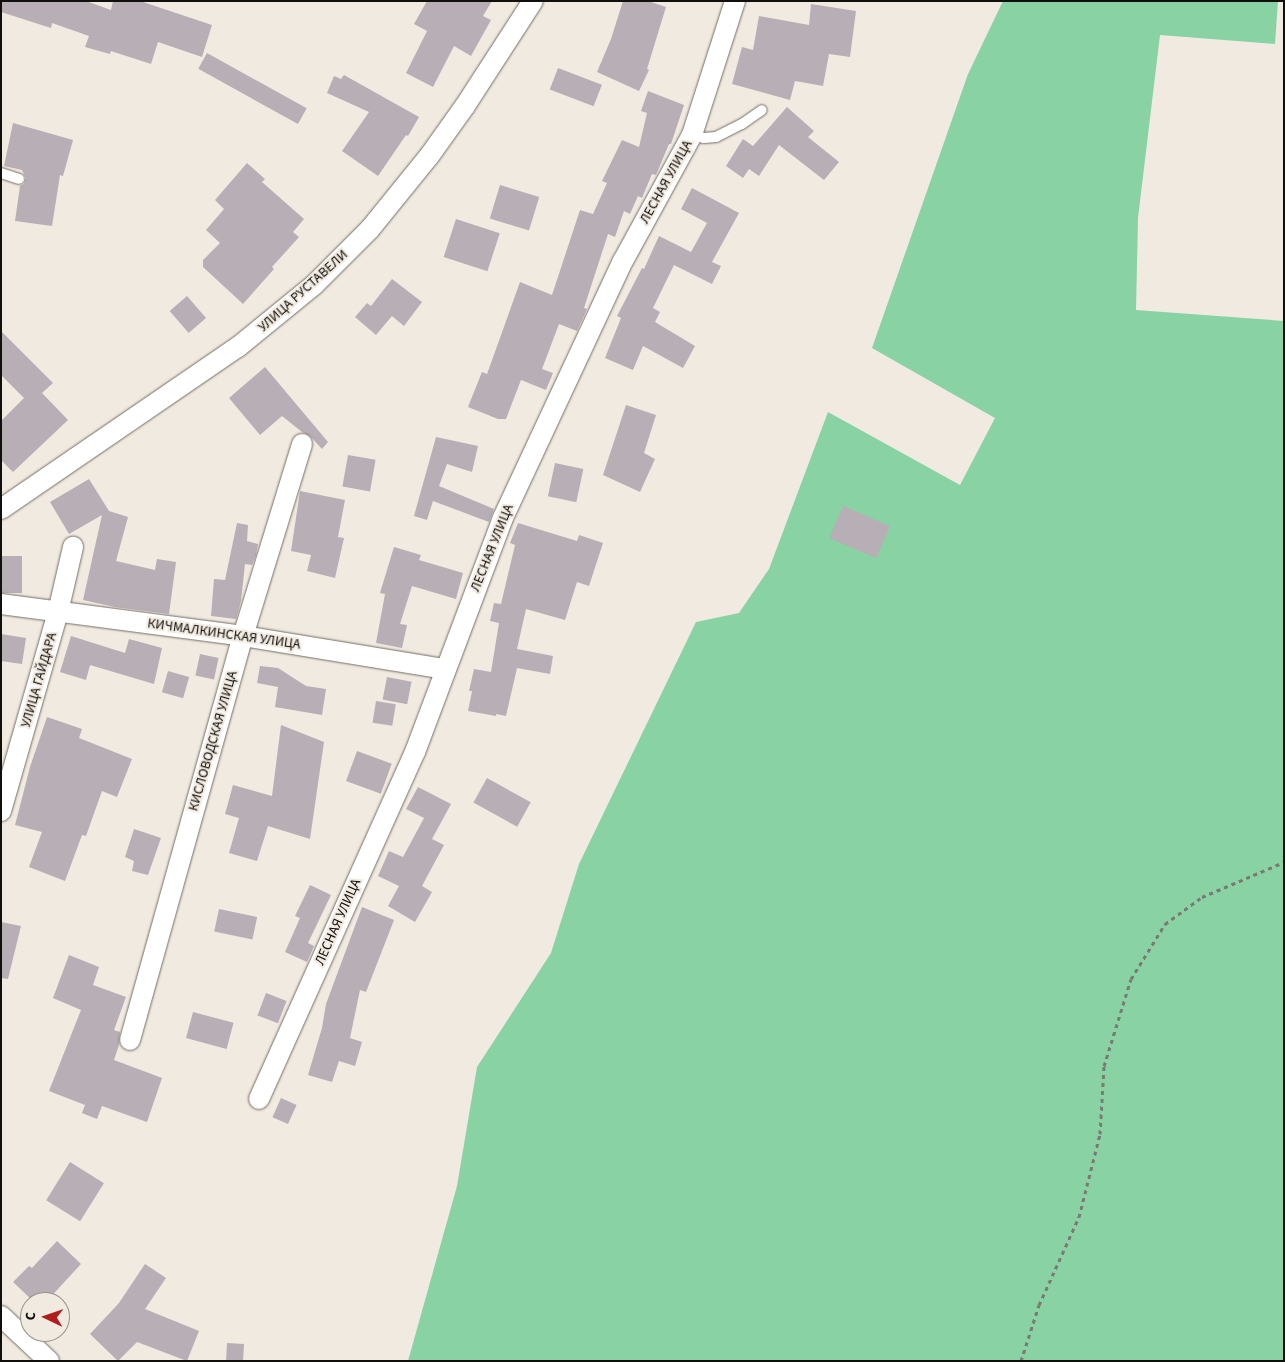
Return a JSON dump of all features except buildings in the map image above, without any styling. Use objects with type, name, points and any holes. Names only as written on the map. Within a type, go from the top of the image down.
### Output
[{"type":"street","name":"УЛИЦА РУСТАВЕЛИ","points":[[1,509],[238,347],[314,285],[370,229],[430,155],[465,106],[533,1]]},
{"type":"street","name":"ЛЕСНАЯ УЛИЦА","points":[[259,1099],[415,752],[502,520],[623,261],[692,135],[735,1]]},
{"type":"street","name":"КИСЛОВОДСКАЯ УЛИЦА","points":[[130,1040],[242,636],[302,444]]},
{"type":"street","name":"УЛИЦА ГАЙДАРА","points":[[1,811],[58,612],[73,547]]},
{"type":"street","name":"КИЧМАЛКИНСКАЯ УЛИЦА","points":[[1,604],[242,636],[446,669]]},
{"type":"street","points":[[1,1316],[49,1361]]},
{"type":"lane","points":[[692,135],[704,138],[716,136],[742,124],[762,110]]},
{"type":"lane","points":[[1,173],[19,178]]},
{"type":"path","points":[[1021,1361],[1039,1304],[1079,1217],[1100,1134],[1104,1066],[1130,979],[1165,924],[1202,897],[1284,862]]},
{"type":"green space","points":[[1003,1],[1278,1],[1275,44],[1160,35],[1138,218],[1136,310],[1284,321],[1284,1361],[408,1361],[457,1186],[477,1067],[551,953],[579,864],[696,622],[739,613],[769,569],[828,412],[960,485],[995,418],[872,348],[968,74]]}]
